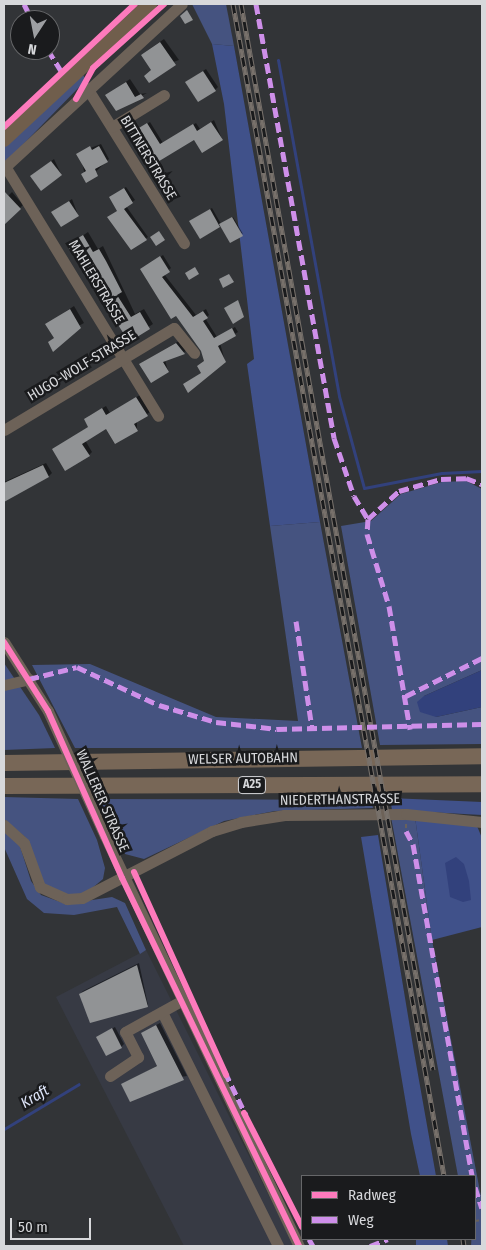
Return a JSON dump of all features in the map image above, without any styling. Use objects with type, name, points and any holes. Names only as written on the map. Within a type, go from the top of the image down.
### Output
[{"type":"highway","name":"WELSER AUTOBAHN","points":[[4,763],[482,756]]},
{"type":"highway","name":"WELSER AUTOBAHN","points":[[4,786],[478,785]]},
{"type":"main road","points":[[4,140],[150,4]]},
{"type":"street","points":[[5,167],[87,88],[182,4]]},
{"type":"street","name":"BITTNERSTRASSE","points":[[87,88],[184,243]]},
{"type":"street","points":[[112,127],[164,95]]},
{"type":"street","name":"MAHLERSTRASSE","points":[[5,167],[158,416]]},
{"type":"street","name":"HUGO-WOLF-STRASSE","points":[[4,430],[174,328],[194,354]]},
{"type":"street","name":"WALLERER STRASSE","points":[[4,642],[48,711],[106,836],[122,878],[299,1246]]},
{"type":"street","points":[[4,685],[29,679]]},
{"type":"street","name":"NIEDERTHANSTRASSE","points":[[4,825],[24,843],[40,887],[52,896],[82,898],[212,831],[267,818],[406,814],[482,822]]},
{"type":"street","points":[[110,1076],[138,1057],[125,1032],[181,1001]]},
{"type":"street","points":[[162,1012],[278,1246]]},
{"type":"shaded area","points":[[192,4],[226,4],[234,46],[212,44]]},
{"type":"shaded area","points":[[212,44],[234,46],[320,522],[270,526],[247,364],[254,359],[224,104]]},
{"type":"shaded area","points":[[82,73],[86,80],[4,164],[4,147]]},
{"type":"shaded area","points":[[466,481],[482,489],[482,670],[424,696],[436,717],[482,707],[482,744],[380,745],[341,526],[371,521],[401,494],[442,482]]},
{"type":"shaded area","points":[[320,522],[362,748],[75,748],[32,665],[90,664],[216,717],[298,721],[270,526]]},
{"type":"shaded area","points":[[4,663],[39,715],[55,748],[4,750]]},
{"type":"shaded area","points":[[482,670],[482,707],[436,717],[420,712],[417,702],[424,696]]},
{"type":"shaded area","points":[[4,797],[78,799],[97,840],[105,868],[103,879],[85,894],[62,895],[41,882],[25,837],[4,819]]},
{"type":"shaded area","points":[[390,798],[482,802],[482,815],[392,810]]},
{"type":"shaded area","points":[[98,799],[371,800],[373,808],[275,811],[224,821],[144,859],[125,854]]},
{"type":"shaded area","points":[[391,817],[415,817],[432,940],[482,1202],[482,1246],[471,1246],[471,1240],[476,1240],[476,1175],[458,1175]]},
{"type":"shaded area","points":[[415,817],[477,826],[482,838],[482,927],[432,940]]},
{"type":"shaded area","points":[[4,829],[18,840],[31,881],[41,895],[66,904],[112,897],[125,903],[146,950],[140,954],[117,907],[74,915],[44,913],[27,899],[4,847]]},
{"type":"shaded area","points":[[378,835],[436,1175],[420,1175],[411,1134],[361,837]]},
{"type":"shaded area","points":[[456,857],[464,864],[469,881],[471,900],[463,902],[450,897],[445,863]]},
{"type":"shaded area","points":[[146,950],[294,1246],[184,1246],[56,997]]},
{"type":"shaded area","points":[[416,1240],[447,1240],[448,1246],[416,1246]]},
{"type":"building","points":[[187,10],[193,20],[185,24],[180,16]]},
{"type":"building","points":[[160,42],[176,65],[149,83],[144,76],[151,70],[141,55]]},
{"type":"building","points":[[203,71],[216,91],[198,102],[185,82]]},
{"type":"building","points":[[126,82],[135,97],[141,94],[144,98],[116,111],[105,95]]},
{"type":"building","points":[[211,122],[223,140],[202,153],[194,140],[151,166],[129,134],[147,123],[160,144],[193,124],[197,131]]},
{"type":"building","points":[[90,146],[92,150],[99,146],[108,162],[95,169],[98,176],[86,183],[81,174],[86,171],[76,154]]},
{"type":"building","points":[[51,161],[62,175],[41,191],[30,176]]},
{"type":"building","points":[[124,188],[133,203],[124,209],[147,240],[131,250],[107,217],[117,211],[109,197]]},
{"type":"building","points":[[4,191],[21,209],[4,225]]},
{"type":"building","points":[[69,201],[79,216],[61,227],[51,212]]},
{"type":"building","points":[[210,209],[220,227],[200,239],[189,221]]},
{"type":"building","points":[[232,217],[243,236],[230,243],[219,224]]},
{"type":"building","points":[[159,231],[165,240],[156,246],[150,237]]},
{"type":"building","points":[[83,235],[93,252],[99,249],[122,292],[117,295],[131,317],[140,312],[150,329],[129,342],[67,245]]},
{"type":"building","points":[[160,256],[170,272],[162,277],[193,317],[203,311],[208,318],[203,321],[214,338],[232,328],[236,336],[218,346],[226,362],[188,393],[183,384],[201,373],[197,366],[204,361],[201,351],[176,316],[171,319],[140,269]]},
{"type":"building","points":[[195,267],[199,274],[189,280],[185,273]]},
{"type":"building","points":[[229,274],[234,282],[223,288],[219,279]]},
{"type":"building","points":[[238,300],[244,317],[233,324],[224,308]]},
{"type":"building","points":[[70,309],[81,328],[53,352],[48,342],[54,338],[45,324]]},
{"type":"building","points":[[176,343],[185,354],[163,362],[169,372],[151,383],[139,364]]},
{"type":"building","points":[[136,397],[148,416],[134,424],[138,431],[115,444],[106,429],[82,444],[90,456],[65,471],[52,449],[88,427],[84,419],[102,408],[106,415]]},
{"type":"building","points":[[43,465],[49,477],[4,502],[4,483]]},
{"type":"building","points":[[137,965],[148,1007],[90,1023],[79,994]]},
{"type":"building","points":[[156,1025],[184,1080],[130,1102],[121,1084],[157,1066],[141,1033]]},
{"type":"building","points":[[112,1028],[122,1048],[106,1056],[96,1037]]},
{"type":"waterway","points":[[278,60],[339,396],[364,488],[442,473],[482,471]]},
{"type":"waterway","name":"Kraft","points":[[4,1129],[79,1084]]},
{"type":"railway","points":[[233,4],[444,1175]]},
{"type":"railway","points":[[241,4],[433,1070]]},
{"type":"railway","points":[[463,1240],[464,1246]]},
{"type":"marked path","points":[[24,4],[27,10]]},
{"type":"marked path","points":[[256,4],[334,438],[354,496],[368,519],[367,534],[389,606],[410,729]]},
{"type":"marked path","points":[[54,60],[62,72]]},
{"type":"marked path","points":[[368,519],[399,491],[441,479],[466,478],[482,484]]},
{"type":"marked path","points":[[296,621],[312,728]]},
{"type":"marked path","points":[[406,696],[482,658]]},
{"type":"marked path","points":[[29,679],[77,667],[159,705],[216,722],[277,729],[482,724]]},
{"type":"marked path","points":[[406,831],[413,844],[472,1175]]},
{"type":"marked path","points":[[225,1072],[246,1115]]},
{"type":"marked path","points":[[476,1190],[482,1208]]},
{"type":"marked path","points":[[310,1240],[313,1246]]},
{"type":"marked path","points":[[370,1246],[385,1240]]},
{"type":"cycle path","points":[[4,127],[135,4]]},
{"type":"cycle path","points":[[76,99],[93,68],[164,4]]},
{"type":"cycle path","points":[[4,642],[48,711],[122,878],[299,1246]]},
{"type":"cycle path","points":[[134,872],[226,1075]]},
{"type":"cycle path","points":[[244,1113],[301,1225]]}]
